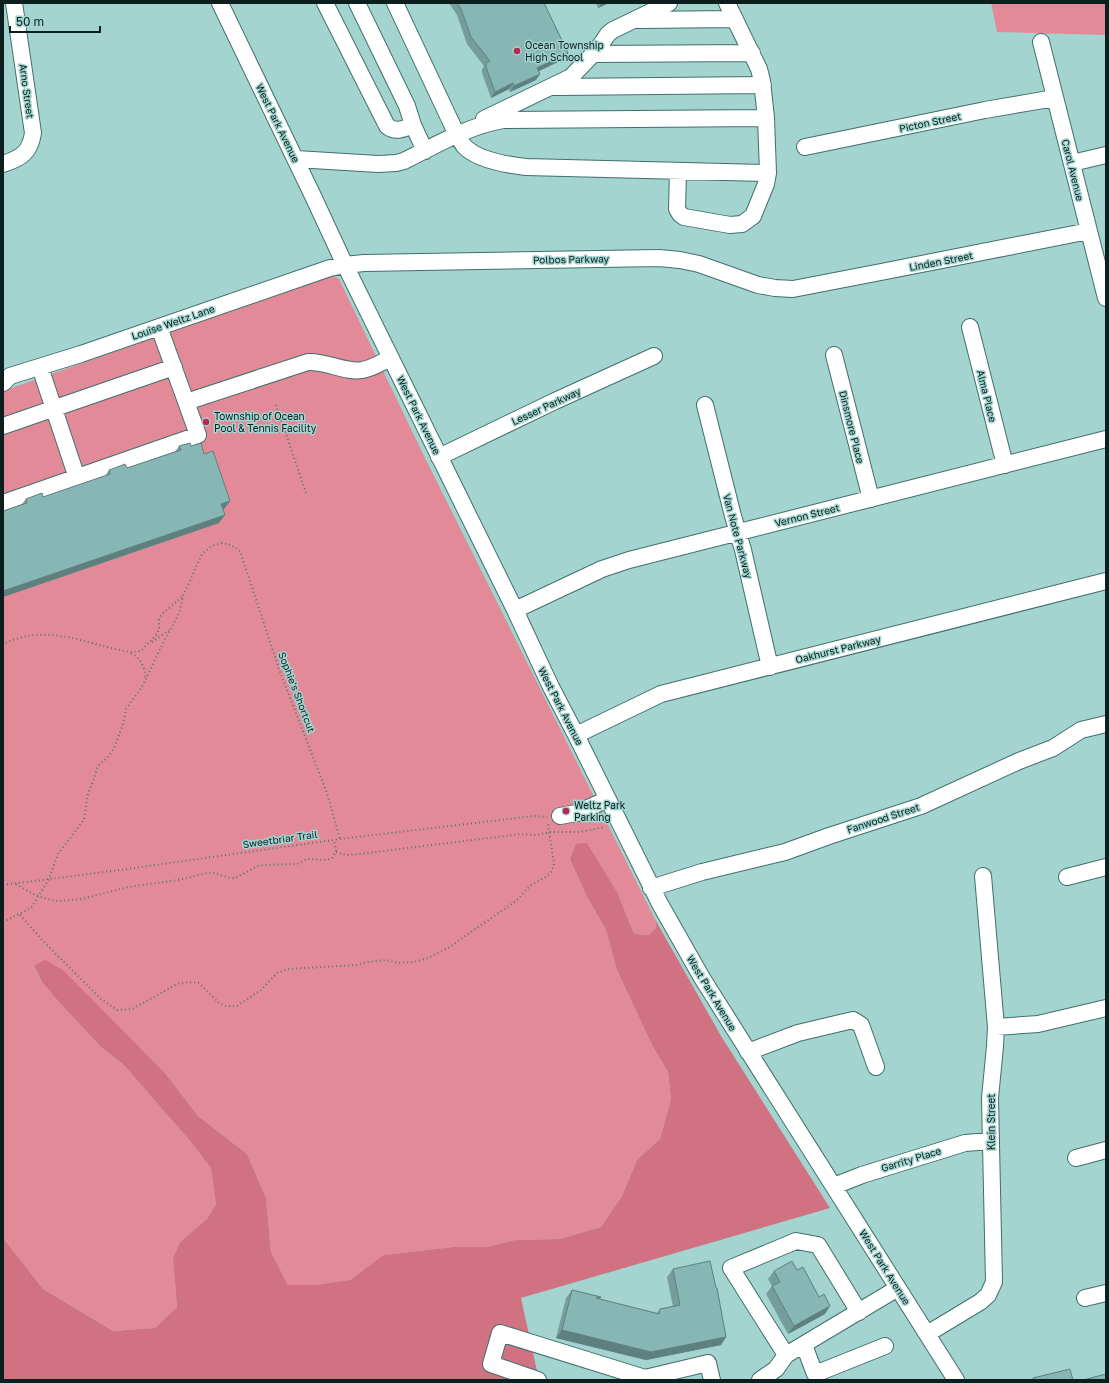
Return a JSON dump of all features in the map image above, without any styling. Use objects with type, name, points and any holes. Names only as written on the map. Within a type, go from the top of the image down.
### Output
[{"type":"street","points":[[3,7],[13,3]]},
{"type":"street","name":"Arno Street","points":[[3,164],[22,156],[29,148],[33,133],[13,3]]},
{"type":"street","name":"West Park Avenue","points":[[220,3],[551,687],[651,888],[702,978],[956,1380]]},
{"type":"street","points":[[326,3],[387,126],[397,130],[413,125]]},
{"type":"street","points":[[357,3],[407,106],[413,125],[425,151]]},
{"type":"street","points":[[394,3],[457,136],[465,146],[475,154],[514,166],[526,167],[768,173]]},
{"type":"street","points":[[457,136],[470,125],[571,77],[608,34],[668,3]]},
{"type":"street","points":[[678,171],[678,209],[680,214],[684,217],[730,225],[742,224],[753,216],[765,190],[768,173],[763,85],[759,69],[752,53],[727,3]]},
{"type":"street","points":[[635,20],[735,19]]},
{"type":"street","name":"Carol Avenue","points":[[1041,42],[1106,298]]},
{"type":"street","points":[[592,54],[752,53]]},
{"type":"street","points":[[550,87],[763,85]]},
{"type":"street","points":[[523,120],[524,106],[531,96]]},
{"type":"street","name":"Picton Street","points":[[805,147],[985,110],[1055,98]]},
{"type":"street","points":[[296,159],[387,164],[404,161],[457,136],[492,122],[503,120],[766,118]]},
{"type":"street","points":[[1072,164],[1106,155]]},
{"type":"street","name":"Linden Street","points":[[793,289],[1089,231]]},
{"type":"street","name":"Polbos Parkway","points":[[345,264],[372,262],[659,258],[699,264],[758,285],[793,289]]},
{"type":"street","name":"Louise Weltz Lane","points":[[3,383],[10,376],[345,264]]},
{"type":"street","points":[[3,502],[77,478],[198,435],[159,326]]},
{"type":"street","name":"Alma Place","points":[[970,326],[1005,465]]},
{"type":"street","name":"Dinsmore Place","points":[[834,355],[871,499]]},
{"type":"street","name":"Lesser Parkway","points":[[440,457],[555,401],[654,356]]},
{"type":"street","points":[[186,402],[308,362],[318,362],[354,370],[361,370],[391,358]]},
{"type":"street","points":[[40,367],[77,478]]},
{"type":"street","points":[[3,426],[174,367]]},
{"type":"street","name":"Van Note Parkway","points":[[705,405],[770,666]]},
{"type":"street","name":"Vernon Street","points":[[515,610],[602,569],[629,560],[1106,439]]},
{"type":"street","name":"Oakhurst Parkway","points":[[576,735],[661,694],[1106,582]]},
{"type":"street","name":"Fanwood Street","points":[[651,888],[702,872],[785,852],[921,806],[1053,748],[1081,730],[1106,724]]},
{"type":"street","points":[[560,816],[584,810],[608,799]]},
{"type":"street","points":[[1068,877],[1106,868]]},
{"type":"street","name":"Klein Street","points":[[927,1334],[980,1302],[988,1295],[994,1282],[990,1098],[996,1027],[983,876]]},
{"type":"street","points":[[996,1027],[1038,1024],[1106,1008]]},
{"type":"street","points":[[748,1052],[798,1033],[853,1020],[861,1025],[876,1067]]},
{"type":"street","name":"Garrity Place","points":[[834,1186],[862,1174],[965,1143],[990,1140]]},
{"type":"street","points":[[1076,1158],[1106,1150]]},
{"type":"street","points":[[786,1355],[731,1268],[796,1241],[818,1245],[859,1312]]},
{"type":"street","points":[[760,1380],[776,1369],[786,1355],[898,1288]]},
{"type":"street","points":[[1085,1298],[1106,1293]]},
{"type":"street","points":[[538,1380],[491,1364],[500,1333],[645,1379],[708,1362],[712,1380]]},
{"type":"street","points":[[804,1345],[815,1374],[885,1346]]},
{"type":"path","points":[[276,405],[306,493]]},
{"type":"path","name":"Sophie's Shortcut","points":[[183,596],[198,560],[207,549],[222,543],[231,545],[240,551],[280,672],[327,793],[340,839]]},
{"type":"path","points":[[3,922],[31,908],[49,879],[58,854],[84,820],[87,797],[94,781],[98,766],[112,752],[123,724],[126,709],[145,682],[180,611],[183,596]]},
{"type":"path","points":[[149,644],[159,629],[161,615],[183,596]]},
{"type":"path","points":[[3,646],[11,640],[26,636],[35,634],[50,634],[130,652],[141,651],[172,627]]},
{"type":"path","points":[[130,652],[138,658],[143,666],[145,682]]},
{"type":"path","name":"Sweetbriar Trail","points":[[3,885],[340,839],[534,816],[552,818],[560,816]]},
{"type":"path","points":[[336,852],[346,855],[359,854],[521,834],[537,835],[550,832],[580,832],[604,827]]},
{"type":"path","points":[[19,915],[101,999],[117,1010],[136,1007],[177,984],[188,982],[199,983],[219,1003],[225,1006],[237,1006],[261,990],[277,973],[288,969],[357,966],[367,962],[386,960],[398,963],[414,962],[436,955],[464,938],[516,901],[530,886],[547,876],[552,871],[554,864],[550,832]]},
{"type":"path","points":[[15,883],[32,894],[58,901],[82,899],[128,887],[178,880],[206,873],[214,873],[235,878],[258,866],[297,864],[307,859],[326,860],[332,858],[336,852],[334,840]]},
{"type":"shaded area","points":[[991,3],[1106,3],[1106,35],[997,32]]},
{"type":"shaded area","points":[[331,276],[339,279],[423,454],[656,921],[656,928],[649,935],[634,934],[618,894],[570,859],[586,895],[606,930],[617,970],[652,1045],[668,1072],[671,1099],[660,1139],[637,1160],[622,1196],[601,1227],[560,1239],[515,1240],[486,1247],[453,1247],[385,1255],[350,1280],[314,1285],[288,1285],[271,1252],[266,1198],[247,1154],[198,1116],[165,1073],[107,1015],[34,967],[42,982],[58,1001],[101,1047],[124,1065],[190,1141],[211,1168],[216,1204],[207,1219],[180,1242],[173,1258],[177,1307],[155,1328],[113,1331],[43,1289],[3,1238],[3,391]]},
{"type":"shaded area","points":[[587,843],[618,894],[634,934],[649,935],[656,928],[656,921],[721,1036],[830,1208],[521,1298],[539,1380],[3,1380],[3,1238],[43,1289],[113,1331],[155,1328],[177,1307],[173,1258],[180,1242],[207,1219],[216,1204],[211,1168],[190,1141],[124,1065],[101,1047],[42,982],[34,966],[45,960],[63,970],[165,1073],[198,1116],[247,1154],[266,1198],[271,1252],[288,1285],[314,1285],[350,1280],[384,1255],[453,1247],[486,1247],[515,1240],[560,1239],[601,1227],[622,1196],[637,1160],[660,1139],[671,1099],[668,1072],[652,1045],[617,970],[606,930],[586,895],[570,859],[576,844]]},
{"type":"building","name":"Ocean Township High School","points":[[457,3],[544,3],[568,53],[537,68],[540,74],[514,86],[513,83],[495,92],[486,67],[486,63],[490,61],[471,37],[461,9]]},
{"type":"building","points":[[190,443],[191,446],[201,443],[204,454],[213,451],[230,501],[221,504],[225,515],[3,591],[3,511],[27,503],[26,499],[42,493],[43,497],[110,474],[109,470],[125,464],[127,468],[181,450],[179,446]]},
{"type":"building","points":[[710,1261],[717,1288],[726,1337],[651,1352],[562,1330],[572,1290],[601,1297],[596,1298],[659,1314],[660,1309],[680,1305],[673,1269]]},
{"type":"building","points":[[792,1261],[797,1270],[803,1267],[819,1297],[824,1294],[830,1306],[794,1326],[772,1286],[780,1282],[774,1271]]},
{"type":"building","points":[[1070,1369],[1073,1380],[1033,1380],[1033,1378]]},
{"type":"building","points":[[1106,1374],[1106,1380],[1083,1380]]},
{"type":"place","name":"Ocean Township High School","points":[[517,51]]},
{"type":"place","name":"Township of Ocean Pool & Tennis Facility","points":[[206,422]]},
{"type":"place","name":"Weltz Park Parking","points":[[566,811]]}]
